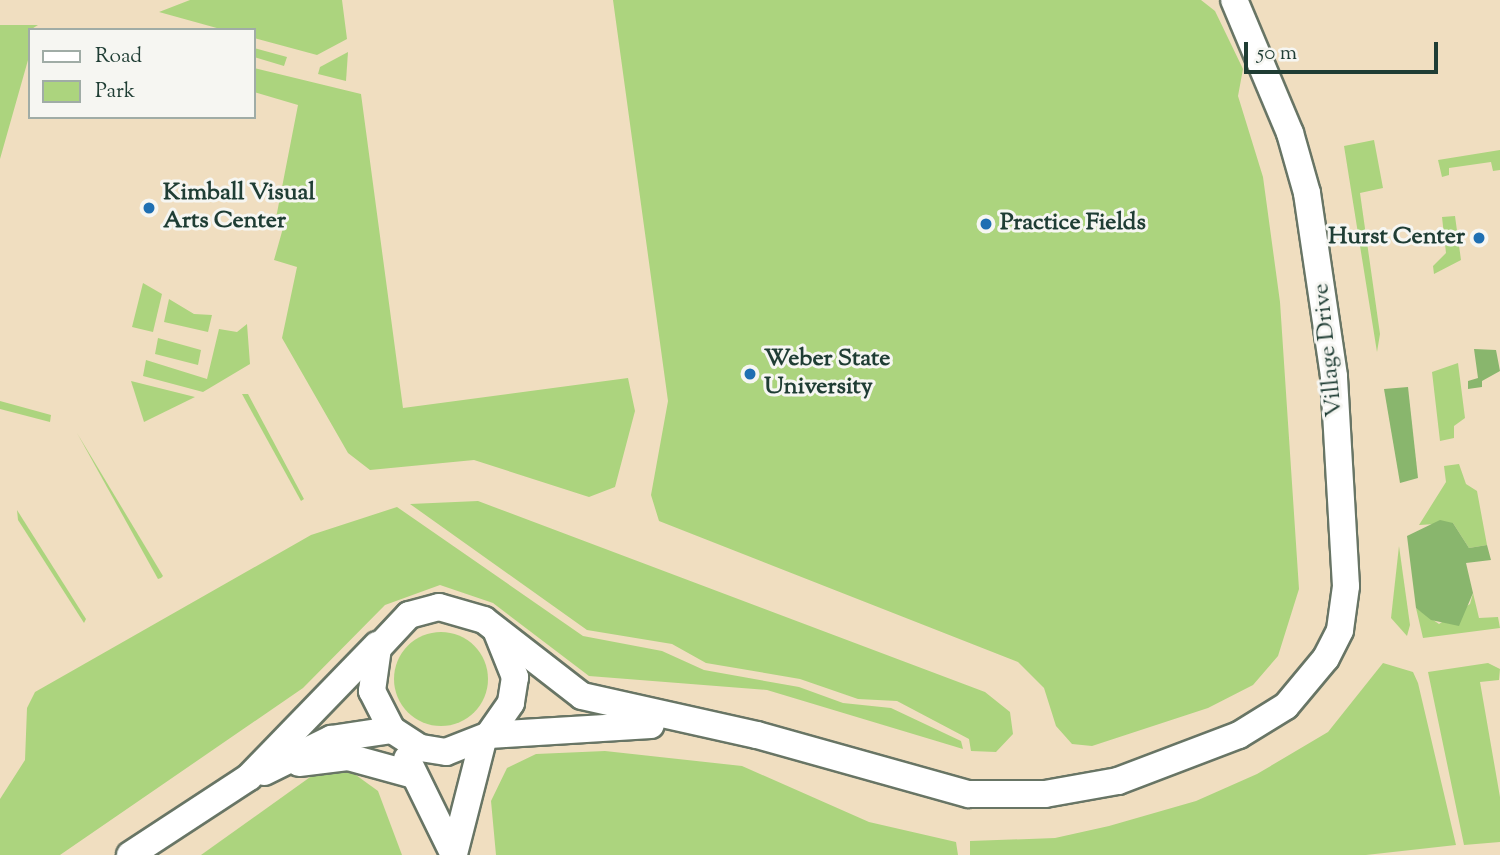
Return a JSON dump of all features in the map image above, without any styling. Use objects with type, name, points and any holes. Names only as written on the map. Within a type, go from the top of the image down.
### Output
[{"type":"street","name":"Village Drive","points":[[701,725],[757,735],[937,789],[1018,796],[1087,788],[1171,763],[1266,721],[1312,680],[1340,631],[1345,531],[1318,253],[1290,133],[1234,0]]},
{"type":"street","points":[[260,773],[386,636],[409,615],[439,607],[470,612],[582,696],[701,725]]},
{"type":"street","points":[[454,854],[486,737],[511,703],[515,677],[496,630]]},
{"type":"street","points":[[386,636],[371,684],[454,854]]},
{"type":"street","points":[[130,855],[260,773],[331,739],[394,733],[446,752],[486,737],[559,726],[701,725]]},
{"type":"street","points":[[260,773],[348,757],[414,775]]},
{"type":"green space","points":[[190,0],[342,0],[347,39],[317,55],[256,39],[256,28],[217,28],[159,12]]},
{"type":"green space","name":"Practice Fields","points":[[613,0],[1201,0],[1215,11],[1243,69],[1238,96],[1263,177],[1280,302],[1299,589],[1278,656],[1253,685],[1208,708],[1092,746],[1072,744],[1056,726],[1044,688],[1018,662],[659,521],[651,495],[668,401]]},
{"type":"green space","points":[[0,25],[38,25],[28,28],[28,60],[0,159]]},
{"type":"green space","points":[[256,49],[287,57],[284,66],[256,58]]},
{"type":"green space","points":[[348,52],[346,81],[318,74],[320,67]]},
{"type":"green space","points":[[256,68],[361,94],[403,408],[628,378],[635,411],[615,487],[589,497],[474,460],[370,470],[348,453],[282,338],[297,267],[274,260],[285,221],[276,218],[298,105],[256,93]]},
{"type":"green space","points":[[1374,140],[1383,188],[1360,193],[1380,334],[1377,352],[1344,146]]},
{"type":"green space","points":[[1500,150],[1500,170],[1493,171],[1491,162],[1449,168],[1449,175],[1442,177],[1438,160]]},
{"type":"green space","points":[[1455,216],[1461,260],[1434,274],[1433,266],[1446,253],[1442,217]]},
{"type":"green space","points":[[143,283],[162,294],[153,332],[132,327]]},
{"type":"green space","points":[[169,299],[194,314],[212,315],[208,332],[164,322]]},
{"type":"green space","points":[[247,324],[250,364],[203,392],[143,376],[146,360],[207,379],[219,329],[237,332]]},
{"type":"green space","points":[[158,338],[201,350],[198,365],[155,354]]},
{"type":"green space","points":[[1474,349],[1496,350],[1500,371],[1482,381],[1482,387],[1468,389],[1468,381],[1478,378]]},
{"type":"green space","points":[[1458,363],[1465,418],[1454,426],[1454,438],[1440,441],[1432,372]]},
{"type":"green space","points":[[131,381],[195,397],[144,422]]},
{"type":"green space","points":[[1408,387],[1418,478],[1400,483],[1384,389]]},
{"type":"green space","points":[[242,394],[248,394],[304,499],[301,501]]},
{"type":"green space","points":[[0,401],[51,415],[50,422],[0,409]]},
{"type":"green space","points":[[77,433],[163,576],[161,578],[158,579]]},
{"type":"green space","points":[[1459,464],[1466,484],[1477,491],[1487,545],[1469,548],[1453,523],[1419,525],[1446,482],[1444,466]]},
{"type":"green space","points":[[478,501],[985,692],[1010,712],[1013,734],[996,752],[971,751],[969,739],[897,701],[858,699],[800,679],[706,663],[672,644],[587,630],[410,504]]},
{"type":"green space","points":[[397,507],[583,636],[662,651],[704,670],[799,687],[843,703],[891,708],[961,741],[963,749],[767,690],[589,676],[493,603],[440,585],[385,605],[303,688],[60,855],[0,855],[0,799],[25,760],[27,708],[35,692],[311,535]]},
{"type":"green space","points":[[17,510],[86,619],[84,623],[18,520]]},
{"type":"green space","points":[[1440,520],[1453,523],[1469,548],[1487,545],[1491,560],[1466,563],[1473,593],[1459,626],[1431,620],[1416,608],[1407,536]]},
{"type":"green space","points":[[1399,546],[1410,625],[1407,636],[1391,618]]},
{"type":"green space","points":[[1473,593],[1479,618],[1498,617],[1500,628],[1423,638],[1416,608],[1439,624],[1470,604]]},
{"type":"green space","points":[[441,632],[459,635],[474,646],[485,661],[488,679],[485,697],[474,712],[459,723],[441,726],[423,723],[408,712],[397,697],[394,679],[397,661],[408,646],[423,635]]},
{"type":"green space","points":[[1383,663],[1413,672],[1418,683],[1456,845],[1366,855],[970,855],[970,841],[1055,838],[1109,826],[1196,801],[1257,774],[1328,732]]},
{"type":"green space","points":[[1488,663],[1500,669],[1499,680],[1480,682],[1500,797],[1500,842],[1464,845],[1428,672]]},
{"type":"green space","points":[[605,751],[742,766],[869,822],[956,842],[958,855],[496,855],[491,801],[507,768],[536,754]]},
{"type":"green space","points":[[320,770],[349,770],[378,791],[402,855],[201,855]]},
{"type":"place","name":"Kimball Visual Arts Center","points":[[149,208]]},
{"type":"place","name":"Practice Fields","points":[[986,224]]},
{"type":"place","name":"Hurst Center","points":[[1479,238]]},
{"type":"place","name":"Weber State University","points":[[750,374]]}]
